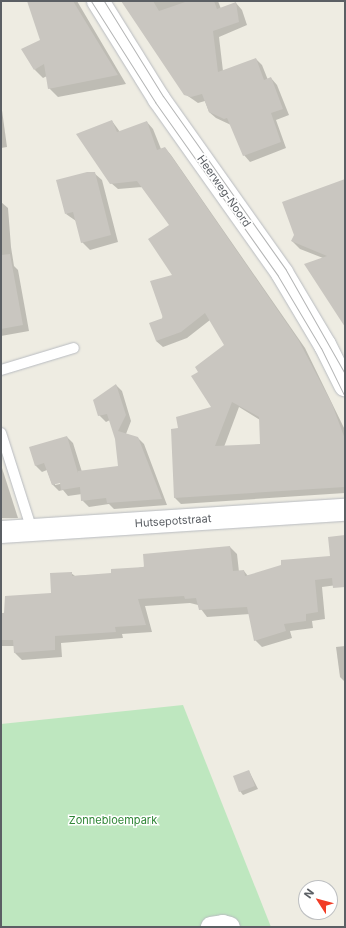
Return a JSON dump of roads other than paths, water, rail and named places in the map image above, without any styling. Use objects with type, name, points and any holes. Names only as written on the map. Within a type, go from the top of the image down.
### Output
[{"type":"street","name":"Heerweg-Noord","points":[[98,1],[159,98],[282,273],[325,346],[345,385]]},
{"type":"street","name":"Hutsepotstraat","points":[[1,532],[345,510]]},
{"type":"street","points":[[211,927],[230,927]]},
{"type":"lane","points":[[1,370],[74,348]]},
{"type":"lane","points":[[1,433],[32,530]]},
{"type":"tram line","points":[[91,1],[155,102],[278,276],[321,348],[345,397]]},
{"type":"tram line","points":[[104,1],[163,96],[286,270],[345,374]]},
{"type":"park label","name":"Zonnebloempark","points":[[113,820]]}]
